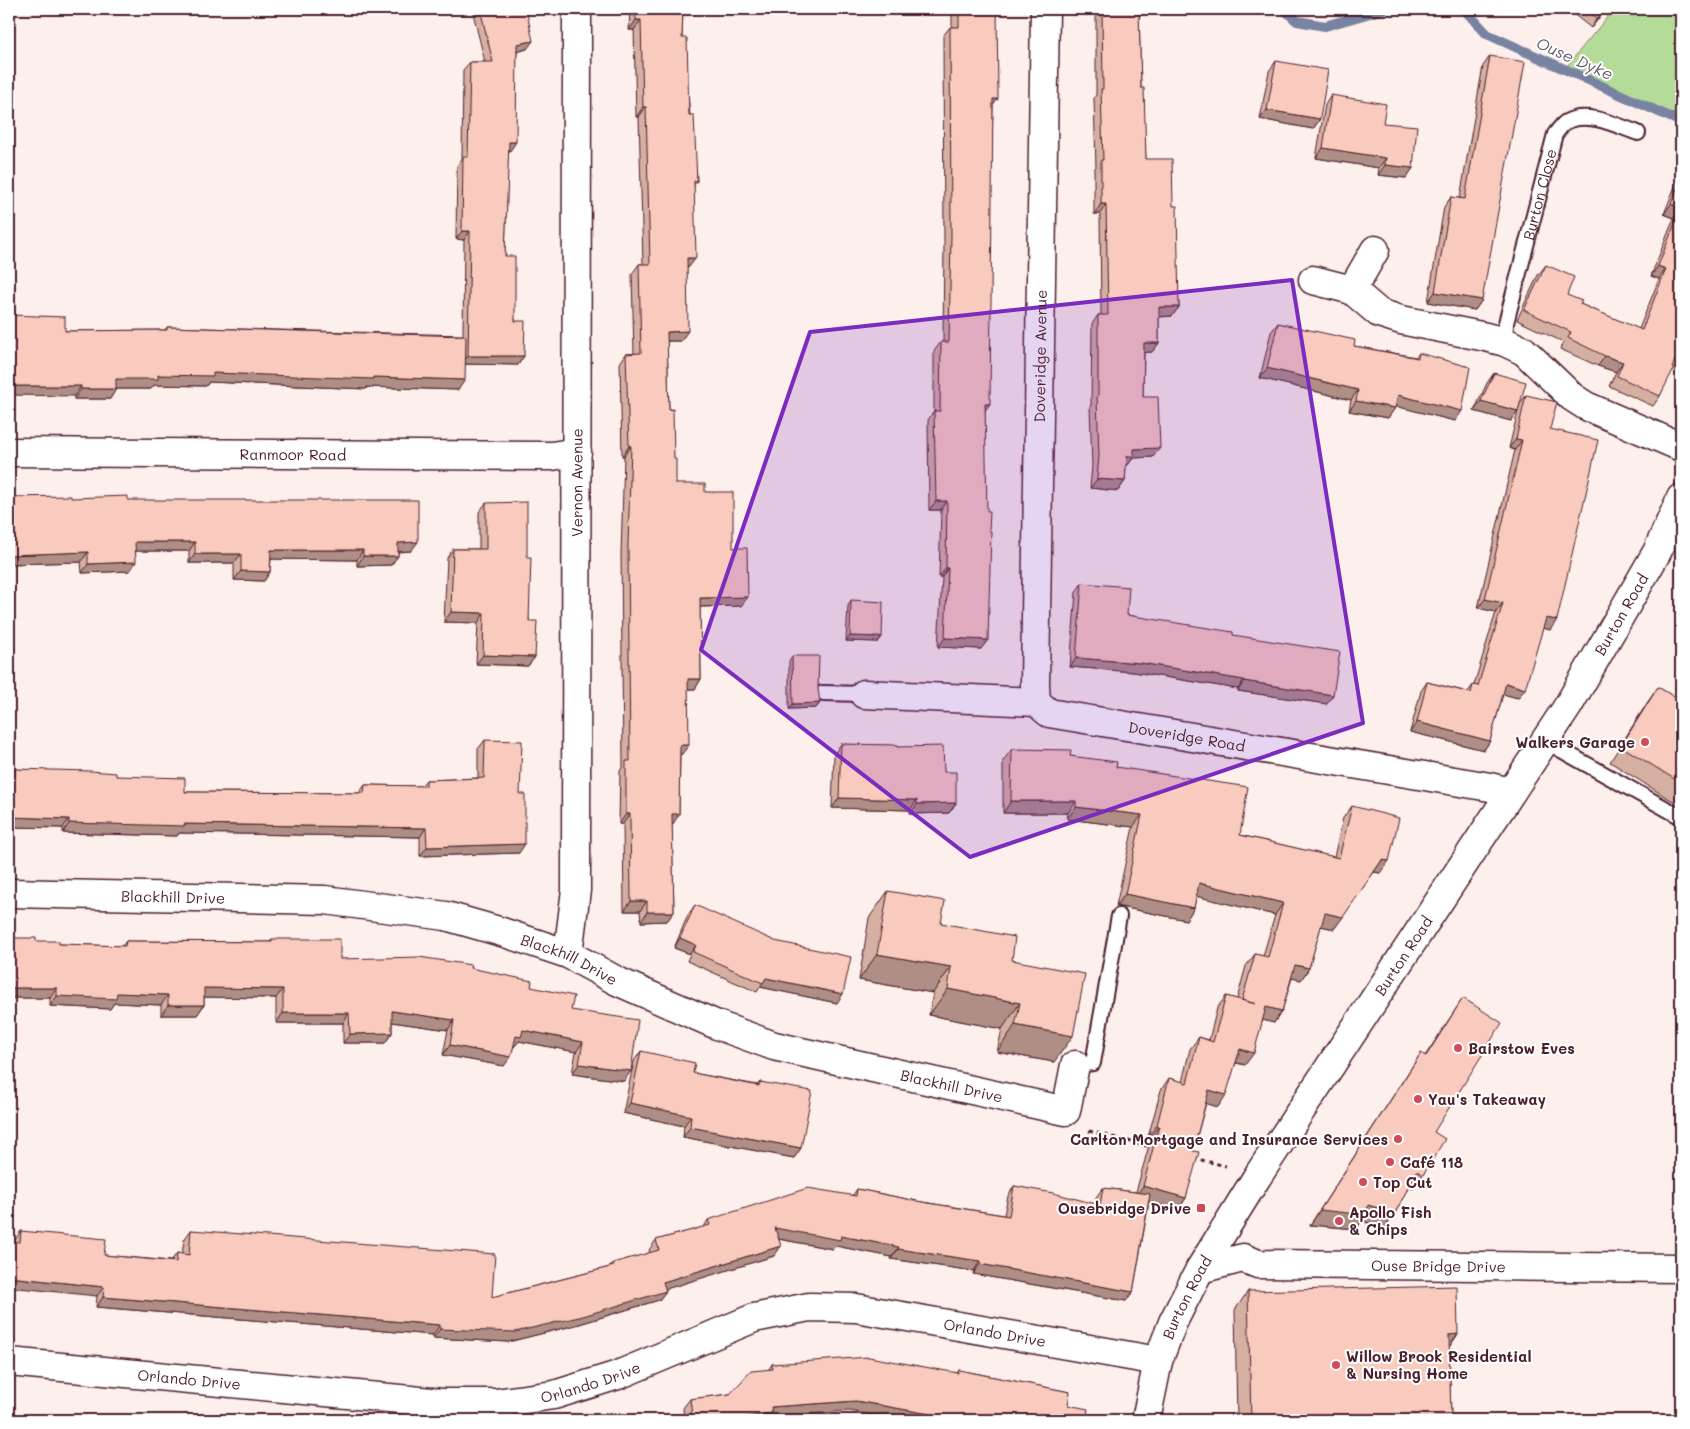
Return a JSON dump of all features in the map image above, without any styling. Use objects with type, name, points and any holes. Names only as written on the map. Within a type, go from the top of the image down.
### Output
[{"type":"street","name":"Vernon Avenue","points":[[568,954],[576,890],[577,9]]},
{"type":"street","name":"Doveridge Avenue","points":[[1036,702],[1045,9]]},
{"type":"street","points":[[1352,290],[1376,250]]},
{"type":"street","points":[[1313,280],[1352,290],[1379,313],[1401,320],[1505,342],[1524,351],[1572,396],[1586,406],[1681,447]]},
{"type":"street","name":"Ranmoor Road","points":[[9,452],[542,456],[577,452]]},
{"type":"street","name":"Burton Road","points":[[1146,1420],[1158,1361],[1173,1322],[1200,1269],[1257,1177],[1545,741],[1588,672],[1652,561],[1681,498]]},
{"type":"street","name":"Doveridge Road","points":[[864,694],[1036,702],[1049,713],[1511,792]]},
{"type":"street","name":"Blackhill Drive","points":[[9,893],[324,900],[446,916],[568,954],[618,981],[708,1022],[774,1046],[1066,1111]]},
{"type":"street","points":[[1066,1111],[1075,1065]]},
{"type":"street","name":"Ouse Bridge Drive","points":[[1200,1269],[1243,1258],[1258,1264],[1681,1268]]},
{"type":"street","name":"Orlando Drive","points":[[9,1362],[442,1404],[495,1403],[554,1395],[618,1375],[754,1318],[809,1307],[856,1308],[1130,1358],[1158,1361]]},
{"type":"lane","name":"Burton Close","points":[[1505,342],[1506,323],[1555,134],[1565,122],[1584,117],[1600,119],[1638,133]]},
{"type":"lane","points":[[823,693],[864,694]]},
{"type":"lane","points":[[1545,741],[1681,817]]},
{"type":"lane","points":[[1075,1065],[1093,1063],[1119,916]]},
{"type":"path","points":[[1066,1111],[1089,1131],[1155,1148]]},
{"type":"path","points":[[1192,1157],[1257,1177]]},
{"type":"highlighted area","points":[[1292,280],[1363,723],[970,857],[701,650],[810,332]]},
{"type":"green space","points":[[1614,9],[1681,9],[1681,119],[1567,66]]},
{"type":"building","points":[[480,9],[526,9],[533,41],[517,44],[516,142],[509,142],[505,256],[515,256],[515,321],[525,321],[524,356],[468,356],[470,231],[462,231],[463,157],[468,157],[470,62],[493,62]]},
{"type":"building","points":[[636,9],[683,9],[682,38],[687,38],[689,115],[694,115],[697,181],[694,181],[696,258],[687,258],[688,331],[667,332],[669,410],[673,409],[676,484],[705,484],[705,492],[733,492],[733,548],[747,548],[748,597],[700,598],[701,679],[688,679],[689,745],[680,745],[679,814],[672,814],[674,912],[647,912],[647,901],[631,901],[630,814],[626,814],[626,761],[630,761],[628,545],[631,446],[629,446],[626,354],[641,353],[639,264],[650,264],[646,107],[643,107],[641,20],[636,20]]},
{"type":"building","points":[[959,9],[997,9],[998,99],[993,99],[990,404],[985,404],[987,511],[990,511],[989,531],[991,531],[988,640],[945,638],[948,568],[946,568],[947,501],[936,501],[934,411],[940,411],[941,342],[949,342],[951,235],[950,27],[959,27]]},
{"type":"building","points":[[1102,9],[1139,9],[1141,88],[1144,88],[1146,159],[1172,159],[1173,206],[1177,206],[1179,307],[1159,307],[1159,343],[1144,343],[1143,397],[1158,397],[1160,448],[1134,449],[1134,456],[1127,456],[1125,481],[1097,479],[1099,456],[1097,397],[1098,315],[1108,315],[1106,204],[1101,204],[1101,160],[1103,160],[1101,89],[1103,89]]},
{"type":"building","points":[[1585,9],[1605,9],[1597,18]]},
{"type":"building","points":[[1490,56],[1525,62],[1482,300],[1435,292],[1451,197],[1465,199]]},
{"type":"building","points":[[1276,61],[1328,70],[1320,119],[1267,110]]},
{"type":"building","points":[[1331,95],[1386,104],[1383,123],[1417,126],[1413,168],[1385,165],[1386,158],[1323,148]]},
{"type":"building","points":[[1681,179],[1681,208],[1671,204]]},
{"type":"building","points":[[1681,208],[1681,345],[1672,368],[1674,368],[1660,396],[1617,376],[1623,362],[1605,356],[1568,338],[1571,332],[1524,310],[1546,265],[1574,277],[1567,295],[1582,301],[1580,304],[1642,330],[1666,269],[1658,266]]},
{"type":"building","points":[[9,315],[65,317],[65,331],[167,330],[167,327],[466,336],[465,380],[373,377],[373,379],[213,373],[213,376],[158,375],[158,379],[116,379],[116,389],[81,389],[81,386],[9,386]]},
{"type":"building","points":[[1278,323],[1355,340],[1354,346],[1418,358],[1419,353],[1470,367],[1462,411],[1398,395],[1395,408],[1356,401],[1358,390],[1267,368]]},
{"type":"building","points":[[1494,373],[1526,382],[1518,411],[1481,401]]},
{"type":"building","points":[[1526,395],[1557,402],[1550,429],[1598,440],[1557,620],[1546,618],[1525,689],[1506,683],[1490,741],[1417,722],[1427,682],[1471,693],[1473,685],[1478,686],[1503,603],[1485,599],[1522,440],[1516,439]]},
{"type":"building","points":[[71,496],[71,498],[128,496],[128,500],[418,500],[418,542],[398,543],[398,556],[363,556],[363,550],[271,550],[270,572],[241,571],[241,554],[195,554],[195,542],[135,542],[136,562],[88,564],[88,552],[9,555],[9,497]]},
{"type":"building","points":[[527,502],[527,557],[531,557],[529,621],[537,621],[535,657],[483,655],[484,613],[451,612],[453,549],[486,549],[486,503]]},
{"type":"building","points":[[1082,583],[1129,587],[1127,615],[1233,632],[1233,635],[1340,652],[1333,695],[1141,663],[1076,658]]},
{"type":"building","points":[[851,600],[883,602],[882,637],[850,636]]},
{"type":"building","points":[[792,656],[819,656],[818,688],[820,703],[793,704]]},
{"type":"building","points":[[1658,687],[1681,701],[1681,783],[1621,746]]},
{"type":"building","points":[[485,740],[522,741],[520,794],[525,794],[525,844],[427,847],[426,828],[69,823],[69,819],[9,817],[9,777],[15,777],[15,769],[91,771],[116,773],[116,776],[185,778],[185,792],[364,793],[365,785],[426,786],[426,780],[484,778]]},
{"type":"building","points":[[841,744],[897,745],[897,747],[943,746],[944,772],[956,772],[956,803],[917,804],[917,800],[839,798]]},
{"type":"building","points":[[1012,749],[1071,750],[1070,756],[1117,762],[1116,767],[1248,787],[1240,835],[1339,858],[1352,806],[1399,818],[1389,861],[1382,860],[1343,917],[1325,913],[1309,968],[1295,965],[1282,1011],[1266,1007],[1254,1053],[1240,1049],[1226,1095],[1209,1090],[1193,1151],[1199,1152],[1186,1198],[1143,1186],[1159,1126],[1157,1125],[1169,1078],[1187,1083],[1199,1037],[1213,1042],[1226,996],[1256,1004],[1242,1000],[1255,954],[1268,957],[1283,903],[1199,883],[1194,908],[1125,894],[1142,815],[1076,807],[1076,801],[1011,801]]},
{"type":"building","points":[[888,891],[945,901],[941,923],[1015,937],[1012,960],[1085,974],[1073,1036],[1015,1025],[1020,1003],[948,989],[951,967],[877,954]]},
{"type":"building","points":[[695,905],[775,941],[851,957],[843,994],[766,978],[763,983],[693,952],[696,945],[680,938]]},
{"type":"building","points":[[9,938],[36,938],[36,941],[59,941],[59,944],[125,946],[126,941],[272,942],[272,939],[340,939],[340,959],[419,957],[471,965],[470,968],[532,981],[531,987],[574,996],[571,1010],[638,1020],[631,1071],[579,1064],[583,1042],[523,1030],[521,1037],[516,1036],[511,1057],[450,1045],[454,1020],[392,1011],[392,1033],[350,1034],[349,1013],[283,1013],[283,989],[204,988],[204,1005],[168,1005],[168,995],[117,993],[116,999],[57,996],[57,988],[9,988]]},
{"type":"building","points":[[1463,998],[1502,1023],[1434,1132],[1445,1139],[1423,1175],[1417,1171],[1395,1213],[1368,1205],[1366,1215],[1320,1210],[1421,1053],[1426,1056]]},
{"type":"building","points":[[641,1051],[695,1063],[693,1073],[759,1086],[760,1082],[812,1091],[801,1148],[690,1127],[691,1116],[630,1103]]},
{"type":"building","points":[[1014,1186],[1053,1193],[1100,1205],[1103,1188],[1150,1194],[1133,1292],[980,1264],[980,1261],[898,1249],[899,1247],[841,1236],[840,1240],[775,1228],[781,1246],[663,1282],[666,1291],[583,1316],[515,1332],[440,1329],[440,1325],[103,1297],[104,1287],[9,1277],[9,1241],[20,1242],[21,1231],[106,1239],[104,1255],[176,1262],[177,1253],[189,1255],[191,1230],[495,1254],[492,1297],[614,1266],[613,1263],[659,1250],[656,1240],[710,1225],[708,1220],[808,1188],[856,1196],[857,1189],[1009,1216]]},
{"type":"building","name":"Willow Brook Residential & Nursing Home","points":[[1457,1286],[1458,1334],[1449,1335],[1451,1420],[1251,1420],[1248,1291]]},
{"type":"building","points":[[869,1357],[958,1373],[959,1370],[1070,1392],[1068,1405],[1088,1409],[1086,1420],[964,1420],[856,1401],[771,1407],[772,1413],[748,1417],[748,1420],[637,1420],[692,1415],[690,1399],[730,1394],[751,1371],[773,1369],[772,1364]]},
{"type":"building","points":[[9,1414],[44,1418],[44,1420],[9,1420]]},
{"type":"waterway","name":"Ouse Dyke","points":[[1284,9],[1297,21],[1325,26],[1384,9]]},
{"type":"waterway","name":"Ouse Dyke","points":[[1464,9],[1487,34],[1681,122]]},
{"type":"place","name":"Walkers Garage","points":[[1645,742]]},
{"type":"place","name":"Bairstow Eves","points":[[1458,1048]]},
{"type":"place","name":"Yau's Takeaway","points":[[1418,1099]]},
{"type":"place","name":"Carlton Mortgage and Insurance Services","points":[[1398,1139]]},
{"type":"place","name":"Café 118","points":[[1390,1162]]},
{"type":"place","name":"Top Cut","points":[[1363,1182]]},
{"type":"place","name":"Ousebridge Drive","points":[[1201,1208]]},
{"type":"place","name":"Apollo Fish & Chips","points":[[1339,1221]]},
{"type":"place","name":"Willow Brook Residential & Nursing Home","points":[[1336,1365]]}]
